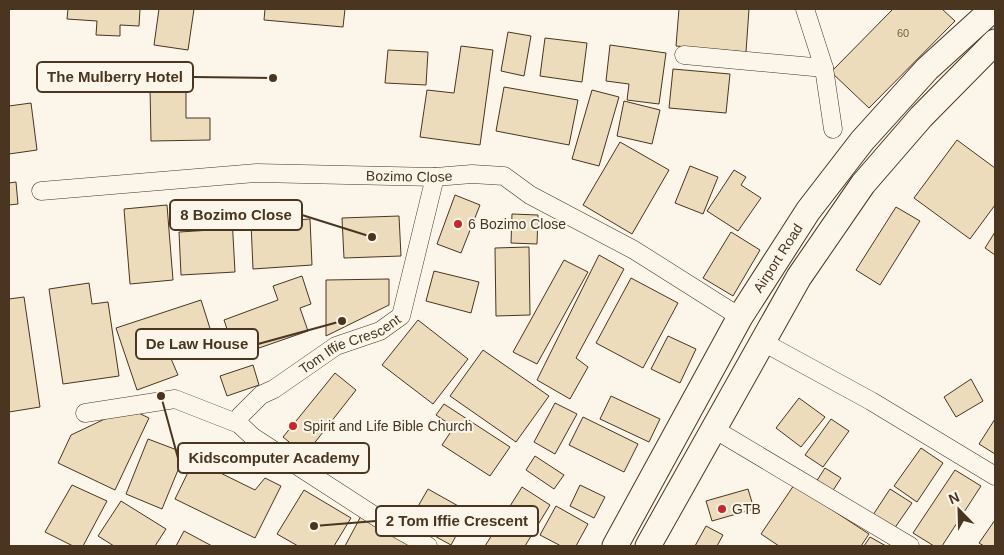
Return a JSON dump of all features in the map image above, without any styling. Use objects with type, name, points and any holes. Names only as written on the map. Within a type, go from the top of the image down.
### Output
[{"type":"main road","name":"Airport Road","points":[[616,546],[665,452],[740,317],[808,211],[862,141],[927,69],[989,10]]},
{"type":"main road","points":[[648,546],[799,277],[863,184],[921,117],[995,42]]},
{"type":"main road","points":[[665,452],[693,466]]},
{"type":"street","points":[[805,9],[824,68],[832,129]]},
{"type":"street","points":[[684,56],[824,68]]},
{"type":"street","name":"Bozimo Close","points":[[41,191],[257,173],[435,177],[472,174],[504,176],[530,195],[634,250],[740,317]]},
{"type":"street","name":"Tom Iffie Crescent","points":[[239,424],[240,416],[261,395],[274,389],[336,346],[380,331],[401,316],[435,177]]},
{"type":"street","points":[[763,342],[871,401],[995,476]]},
{"type":"street","points":[[85,413],[175,399],[239,424],[253,437],[370,512],[428,546]]},
{"type":"street","points":[[714,429],[910,546]]},
{"type":"building","points":[[68,9],[140,9],[139,26],[120,25],[120,36],[96,35],[97,21],[67,19]]},
{"type":"building","points":[[159,9],[194,9],[188,50],[154,45]]},
{"type":"building","points":[[265,9],[345,9],[343,27],[264,20]]},
{"type":"building","points":[[679,9],[749,9],[746,52],[676,46]]},
{"type":"building","points":[[893,9],[942,9],[955,21],[869,108],[831,72]]},
{"type":"building","points":[[508,32],[531,36],[524,76],[501,71]]},
{"type":"building","points":[[545,38],[587,43],[582,82],[540,76]]},
{"type":"building","points":[[610,45],[666,53],[659,104],[627,100],[629,84],[606,81]]},
{"type":"building","points":[[461,46],[493,50],[480,145],[420,137],[427,90],[454,93]]},
{"type":"building","points":[[388,50],[428,52],[426,85],[385,83]]},
{"type":"building","points":[[673,69],[730,74],[726,113],[669,108]]},
{"type":"building","points":[[186,85],[186,118],[210,118],[210,140],[151,141],[150,86]]},
{"type":"building","points":[[504,87],[578,100],[569,145],[496,131]]},
{"type":"building","points":[[592,90],[619,97],[599,166],[572,159]]},
{"type":"building","points":[[624,101],[660,110],[652,144],[617,136]]},
{"type":"building","points":[[31,103],[37,150],[9,154],[9,106]]},
{"type":"building","points":[[957,140],[995,168],[995,205],[970,239],[914,198]]},
{"type":"building","points":[[620,142],[669,170],[632,234],[583,205]]},
{"type":"building","points":[[690,166],[718,177],[703,214],[675,203]]},
{"type":"building","points":[[734,170],[746,177],[741,185],[761,198],[738,231],[707,211]]},
{"type":"building","points":[[16,182],[18,204],[9,205],[9,183]]},
{"type":"building","name":"6 Bozimo Close","points":[[455,195],[480,205],[461,253],[437,244]]},
{"type":"building","points":[[167,205],[173,280],[130,284],[124,209]]},
{"type":"building","points":[[896,207],[920,221],[880,285],[856,270]]},
{"type":"building","points":[[512,214],[538,215],[537,244],[511,243]]},
{"type":"building","points":[[399,216],[401,256],[344,258],[342,218]]},
{"type":"building","points":[[232,217],[235,272],[181,275],[179,232],[212,230],[212,218]]},
{"type":"building","points":[[310,219],[312,265],[253,269],[251,223]]},
{"type":"building","points":[[731,232],[760,250],[733,296],[703,278]]},
{"type":"building","points":[[995,232],[995,255],[985,248]]},
{"type":"building","points":[[529,247],[530,315],[496,316],[495,248]]},
{"type":"building","points":[[599,255],[624,269],[576,358],[588,367],[570,399],[537,380]]},
{"type":"building","points":[[564,260],[588,272],[537,364],[513,352]]},
{"type":"building","points":[[434,271],[479,282],[471,313],[426,301]]},
{"type":"building","points":[[302,276],[311,304],[300,308],[308,331],[236,356],[224,320],[278,300],[273,286]]},
{"type":"building","points":[[631,278],[678,303],[643,368],[596,343]]},
{"type":"building","points":[[389,279],[389,305],[326,336],[326,280]]},
{"type":"building","points":[[89,283],[92,304],[108,302],[119,376],[63,384],[49,289]]},
{"type":"building","points":[[24,297],[40,407],[9,412],[9,299]]},
{"type":"building","points":[[201,300],[214,341],[169,354],[178,375],[137,390],[116,328]]},
{"type":"building","points":[[418,320],[468,359],[433,404],[382,365]]},
{"type":"building","points":[[668,336],[696,349],[680,383],[651,369]]},
{"type":"building","points":[[483,350],[549,396],[516,442],[450,396]]},
{"type":"building","points":[[253,365],[259,385],[227,396],[220,376]]},
{"type":"building","points":[[335,373],[356,390],[305,455],[283,437]]},
{"type":"building","points":[[971,379],[983,401],[956,417],[944,397]]},
{"type":"building","points":[[611,396],[660,419],[649,442],[600,419]]},
{"type":"building","points":[[799,398],[825,417],[801,447],[776,428]]},
{"type":"building","points":[[555,403],[577,414],[555,454],[534,442]]},
{"type":"building","points":[[444,404],[510,447],[490,476],[442,445],[454,427],[436,415]]},
{"type":"building","points":[[128,408],[149,418],[115,490],[58,463],[71,435]]},
{"type":"building","points":[[583,417],[638,444],[624,472],[569,445]]},
{"type":"building","points":[[831,419],[849,431],[823,467],[805,455]]},
{"type":"building","points":[[995,419],[995,454],[979,444]]},
{"type":"building","points":[[148,439],[185,453],[162,509],[126,494]]},
{"type":"building","points":[[921,448],[943,463],[917,502],[894,486]]},
{"type":"building","points":[[535,456],[564,475],[554,489],[526,470]]},
{"type":"building","points":[[194,460],[255,490],[265,478],[281,486],[255,538],[175,499]]},
{"type":"building","points":[[825,468],[841,478],[832,492],[816,482]]},
{"type":"building","points":[[955,470],[981,486],[942,546],[934,546],[913,533]]},
{"type":"building","points":[[72,485],[107,501],[83,546],[73,546],[45,532]]},
{"type":"building","points":[[580,485],[605,497],[594,518],[570,506]]},
{"type":"building","points":[[794,485],[869,534],[861,546],[779,546],[761,534]]},
{"type":"building","points":[[522,487],[550,505],[525,546],[485,546]]},
{"type":"building","points":[[428,489],[469,512],[451,545],[409,522]]},
{"type":"building","points":[[748,489],[754,509],[712,521],[706,501]]},
{"type":"building","points":[[890,489],[912,503],[894,529],[873,515]]},
{"type":"building","points":[[304,490],[351,518],[334,546],[298,546],[277,534]]},
{"type":"building","points":[[121,501],[166,529],[155,546],[114,546],[98,536]]},
{"type":"building","points":[[556,506],[588,524],[576,546],[561,546],[540,535]]},
{"type":"building","points":[[361,516],[421,546],[345,546]]},
{"type":"building","points":[[995,520],[995,546],[984,546],[979,543]]},
{"type":"building","points":[[706,526],[723,535],[717,546],[695,546]]},
{"type":"building","points":[[184,531],[212,546],[176,546]]},
{"type":"building","points":[[870,537],[886,546],[864,546]]},
{"type":"place","name":"The Mulberry Hotel","points":[[273,78]]},
{"type":"place","name":"6 Bozimo Close","points":[[458,224]]},
{"type":"place","name":"8 Bozimo Close","points":[[372,237]]},
{"type":"place","name":"De Law House","points":[[342,321]]},
{"type":"place","name":"Kidscomputer Academy","points":[[161,396]]},
{"type":"place","name":"Spirit and Life Bible Church","points":[[293,426]]},
{"type":"place","name":"GTB","points":[[722,509]]},
{"type":"place","name":"2 Tom Iffie Crescent","points":[[314,526]]}]
